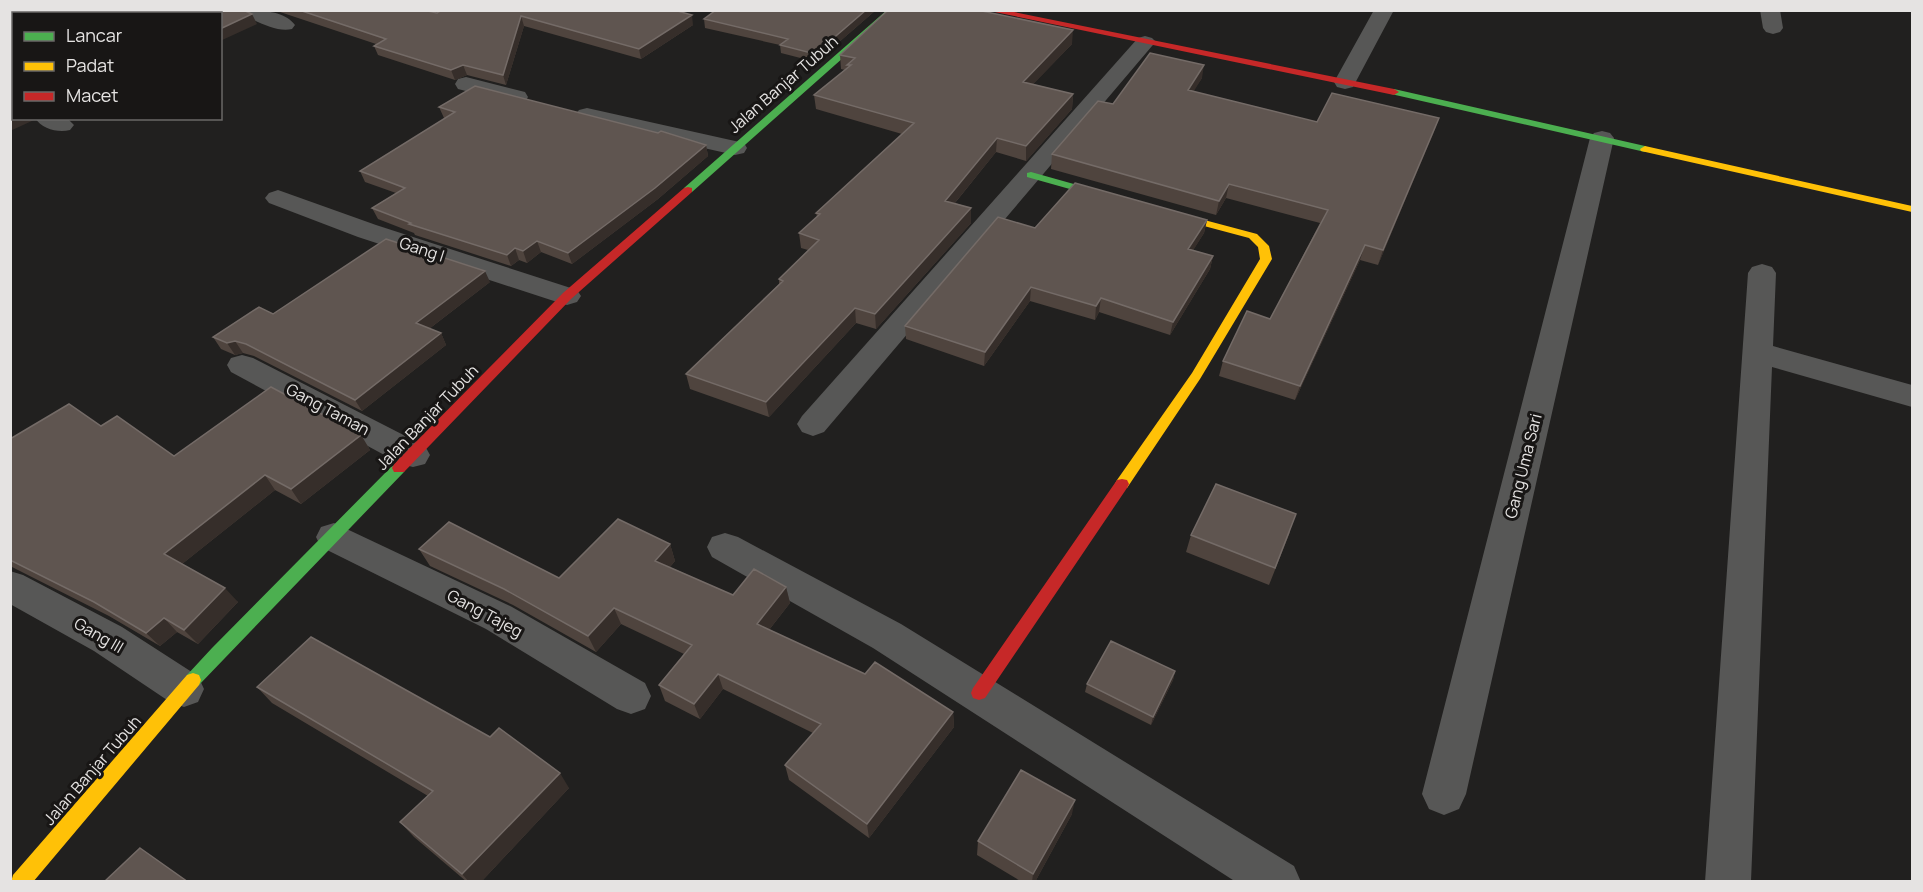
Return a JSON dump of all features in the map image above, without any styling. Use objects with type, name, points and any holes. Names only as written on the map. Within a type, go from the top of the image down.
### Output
[{"type":"street","points":[[247,10],[285,25]]},
{"type":"street","name":"Jalan Banjar Tubuh","points":[[18,877],[233,635],[334,537],[567,296],[893,10]]},
{"type":"street","points":[[988,10],[1345,82],[1912,209]]},
{"type":"street","points":[[1345,82],[1384,10]]},
{"type":"street","points":[[813,424],[1145,42]]},
{"type":"street","points":[[466,84],[534,102]]},
{"type":"street","points":[[569,110],[735,148]]},
{"type":"street","name":"Gang Uma Sari","points":[[1444,794],[1602,138]]},
{"type":"street","points":[[1031,175],[1131,203]]},
{"type":"street","name":"Gang I","points":[[278,198],[367,231],[567,296]]},
{"type":"street","points":[[979,693],[1196,376],[1266,259],[1263,246],[1253,236],[1153,209]]},
{"type":"street","points":[[1728,881],[1762,273]]},
{"type":"street","points":[[1757,352],[1912,396]]},
{"type":"street","name":"Gang Taman","points":[[242,365],[412,455]]},
{"type":"street","name":"Gang Tajeg","points":[[334,537],[499,618],[631,696]]},
{"type":"street","points":[[725,547],[887,636],[1278,882]]},
{"type":"street","name":"Gang III","points":[[10,586],[108,639],[184,689]]},
{"type":"building","points":[[10,10],[243,10],[252,14],[222,28],[222,12],[12,12],[12,116],[10,117]]},
{"type":"building","points":[[299,10],[423,10],[437,13],[442,10],[674,10],[692,15],[639,49],[521,16],[503,75],[463,65],[451,70],[374,46],[386,39]]},
{"type":"building","points":[[716,10],[866,10],[815,54],[780,45],[788,39],[704,19]]},
{"type":"building","points":[[888,10],[977,10],[1073,30],[1023,82],[1073,94],[1026,146],[997,138],[945,201],[971,208],[875,314],[855,308],[766,402],[686,374],[783,281],[779,279],[819,240],[799,233],[820,214],[816,213],[914,123],[814,95],[851,65],[847,65],[855,58],[840,55]]},
{"type":"building","points":[[1150,53],[1204,65],[1188,90],[1317,122],[1332,93],[1439,118],[1383,250],[1365,245],[1300,386],[1223,361],[1247,311],[1270,319],[1328,210],[1229,184],[1219,201],[1052,154],[1098,101],[1113,104]]},
{"type":"building","points":[[475,86],[658,133],[661,131],[706,145],[655,188],[568,253],[537,241],[523,251],[515,248],[507,255],[409,224],[411,223],[372,208],[405,188],[360,171],[455,112],[439,107]]},
{"type":"building","points":[[1075,183],[1207,220],[1188,249],[1213,256],[1173,322],[1101,298],[1096,306],[1031,287],[985,352],[905,326],[998,217],[1035,228]]},
{"type":"building","points":[[386,239],[485,271],[416,323],[441,333],[355,400],[246,344],[235,341],[227,343],[213,337],[259,307],[273,314]]},
{"type":"building","points":[[271,387],[361,435],[291,489],[265,475],[164,554],[225,588],[184,630],[164,618],[146,633],[94,602],[10,560],[10,439],[69,404],[101,426],[117,416],[174,456]]},
{"type":"building","points":[[1216,484],[1296,514],[1275,568],[1191,535]]},
{"type":"building","points":[[618,519],[670,544],[655,561],[733,595],[754,569],[786,587],[757,624],[865,674],[875,662],[953,712],[867,824],[785,765],[821,724],[718,674],[694,704],[659,685],[692,645],[614,608],[588,636],[504,589],[419,549],[449,522],[559,578]]},
{"type":"building","points":[[311,637],[490,737],[499,728],[560,773],[462,874],[400,822],[433,791],[257,687]]},
{"type":"building","points":[[1111,641],[1175,671],[1153,717],[1087,684]]},
{"type":"building","points":[[1021,770],[1075,800],[1033,874],[978,841]]},
{"type":"building","points":[[140,848],[188,882],[104,882]]},
{"type":"traffic: fast","points":[[688,190],[893,10]]},
{"type":"traffic: fast","points":[[1394,92],[1645,149]]},
{"type":"traffic: fast","points":[[1031,175],[1116,199]]},
{"type":"traffic: fast","points":[[193,680],[399,468]]},
{"type":"traffic: slow","points":[[1645,149],[1912,209]]},
{"type":"traffic: slow","points":[[1122,484],[1196,376],[1266,259],[1263,246],[1253,236],[1163,212]]},
{"type":"traffic: slow","points":[[20,882],[193,680]]},
{"type":"traffic: jam","points":[[989,10],[1394,92]]},
{"type":"traffic: jam","points":[[399,468],[567,296],[688,190]]},
{"type":"traffic: jam","points":[[979,693],[1122,484]]}]
